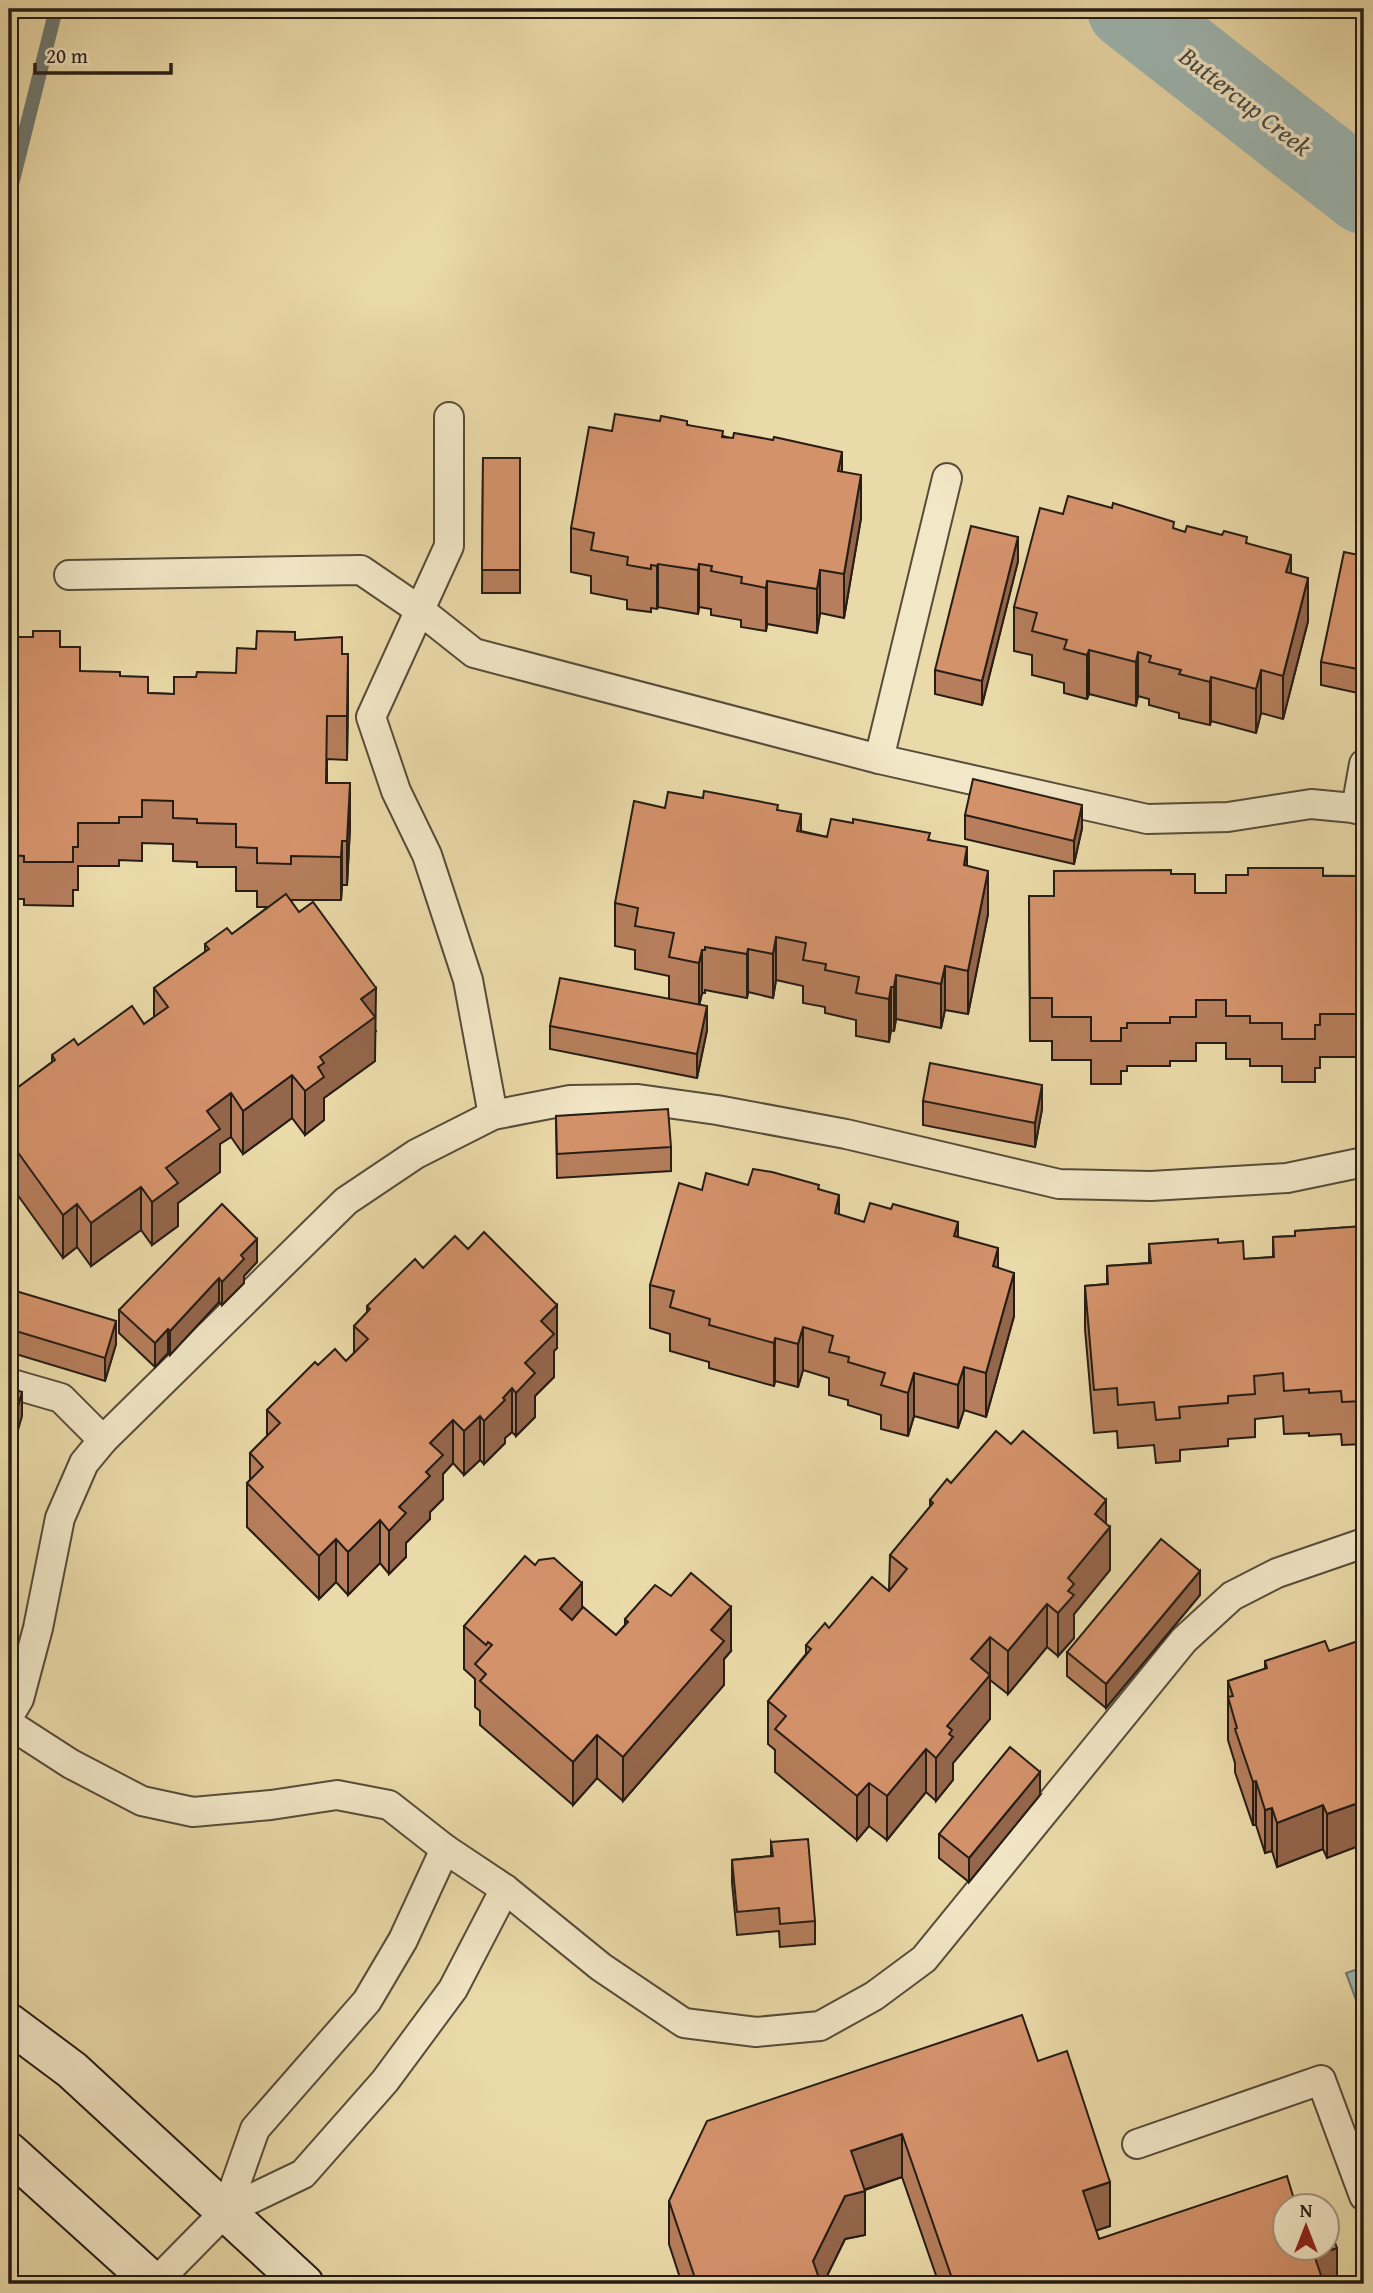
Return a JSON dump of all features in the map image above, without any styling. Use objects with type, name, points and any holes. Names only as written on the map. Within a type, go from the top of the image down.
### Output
[{"type":"main road","points":[[9,2023],[72,2070],[304,2284]]},
{"type":"main road","points":[[9,2152],[154,2284]]},
{"type":"lane","points":[[449,417],[449,546],[371,717],[397,791],[427,855],[468,979],[493,1115]]},
{"type":"lane","points":[[879,759],[947,478]]},
{"type":"lane","points":[[69,575],[361,570],[421,611],[474,653],[879,759],[1147,819],[1228,817],[1311,804],[1360,809],[1364,764]]},
{"type":"lane","points":[[9,1716],[19,1699],[38,1628],[60,1518],[84,1463],[103,1440],[346,1201],[416,1154],[493,1115],[570,1100],[638,1099],[846,1134],[1059,1184],[1151,1186],[1287,1178],[1364,1163]]},
{"type":"lane","points":[[9,1383],[61,1398],[103,1440]]},
{"type":"lane","points":[[9,1724],[71,1764],[142,1801],[193,1812],[271,1805],[337,1794],[389,1805],[445,1849],[505,1889],[600,1967],[684,2023],[756,2032],[820,2026],[874,1996],[924,1959],[1184,1640],[1232,1596],[1277,1573],[1364,1543]]},
{"type":"lane","points":[[226,2211],[255,2129],[366,2001],[403,1940],[445,1849]]},
{"type":"lane","points":[[154,2284],[226,2211],[303,2174],[385,2081],[453,1989],[505,1889]]},
{"type":"lane","points":[[1137,2144],[1321,2081],[1364,2196]]},
{"type":"water","points":[[1364,1967],[1364,2021],[1346,1973]]},
{"type":"building","points":[[615,414],[660,421],[661,416],[687,421],[687,425],[723,431],[722,437],[733,438],[734,433],[773,440],[774,437],[842,452],[838,471],[861,475],[844,574],[820,570],[817,589],[767,581],[766,588],[741,583],[742,577],[711,571],[712,566],[699,564],[698,570],[658,564],[651,565],[651,569],[627,565],[628,557],[591,550],[594,533],[571,528],[589,427],[612,431]]},
{"type":"building","points":[[483,458],[520,458],[520,570],[482,570]]},
{"type":"building","points":[[1068,496],[1112,508],[1113,503],[1174,522],[1173,528],[1185,532],[1187,526],[1222,535],[1224,531],[1247,537],[1246,543],[1291,555],[1286,572],[1308,578],[1283,676],[1261,670],[1256,689],[1211,677],[1210,682],[1179,674],[1181,670],[1149,662],[1151,656],[1138,652],[1136,662],[1089,650],[1087,655],[1064,649],[1067,640],[1032,631],[1037,613],[1014,607],[1040,508],[1063,514]]},
{"type":"building","points":[[971,526],[1018,537],[982,681],[935,670]]},
{"type":"building","points":[[1344,552],[1364,556],[1364,639],[1358,669],[1321,662]]},
{"type":"building","points":[[33,631],[60,631],[60,647],[80,647],[80,671],[120,672],[120,676],[148,677],[148,693],[174,694],[174,677],[196,677],[197,672],[236,673],[237,648],[256,649],[257,631],[295,632],[295,640],[342,637],[342,654],[348,654],[347,716],[327,716],[326,783],[350,783],[347,841],[342,841],[341,857],[291,856],[291,864],[257,863],[257,848],[236,847],[236,824],[197,823],[197,819],[173,818],[173,801],[142,800],[142,817],[119,817],[119,823],[78,823],[78,847],[73,847],[73,862],[24,862],[24,856],[9,855],[9,637],[33,637]]},
{"type":"building","points":[[973,779],[1082,805],[1074,841],[965,815]]},
{"type":"building","points":[[704,791],[778,805],[777,810],[801,814],[797,831],[827,837],[831,819],[853,823],[853,819],[930,833],[928,840],[967,847],[964,865],[988,871],[968,971],[945,966],[941,984],[896,975],[889,999],[856,993],[859,977],[825,970],[826,964],[803,960],[806,943],[776,937],[773,954],[748,949],[747,954],[705,947],[699,963],[669,957],[674,933],[635,926],[638,908],[615,903],[634,801],[665,808],[668,792],[703,798]]},
{"type":"building","points":[[1248,868],[1323,868],[1323,876],[1364,876],[1364,1014],[1320,1014],[1320,1025],[1315,1025],[1315,1039],[1282,1039],[1282,1023],[1250,1023],[1250,1016],[1226,1016],[1226,1000],[1196,1000],[1196,1017],[1170,1017],[1170,1023],[1127,1023],[1127,1028],[1121,1028],[1121,1041],[1091,1041],[1091,1017],[1052,1017],[1052,998],[1030,998],[1029,896],[1054,896],[1054,871],[1171,870],[1171,874],[1195,874],[1195,893],[1226,893],[1226,875],[1248,875]]},
{"type":"building","points":[[286,894],[299,912],[313,902],[376,988],[361,999],[375,1017],[320,1057],[324,1063],[318,1067],[324,1077],[305,1091],[292,1075],[243,1111],[231,1093],[207,1111],[220,1129],[166,1168],[178,1183],[152,1202],[141,1187],[91,1223],[77,1204],[63,1215],[9,1140],[9,1122],[14,1118],[9,1110],[9,1094],[55,1060],[52,1055],[74,1039],[78,1045],[132,1006],[144,1024],[168,1007],[154,988],[209,949],[205,944],[227,928],[232,934]]},
{"type":"building","points":[[560,978],[707,1006],[697,1054],[550,1026]]},
{"type":"building","points":[[930,1063],[1042,1085],[1035,1123],[923,1101]]},
{"type":"building","points":[[668,1109],[671,1147],[557,1154],[556,1116]]},
{"type":"building","points":[[753,1169],[819,1185],[818,1189],[839,1195],[835,1213],[864,1222],[870,1203],[891,1209],[893,1204],[958,1222],[954,1236],[998,1248],[993,1266],[1014,1273],[986,1373],[964,1367],[958,1385],[914,1373],[908,1393],[881,1385],[885,1373],[848,1362],[849,1357],[829,1352],[833,1336],[803,1327],[798,1344],[775,1338],[774,1343],[709,1325],[710,1319],[670,1307],[674,1291],[650,1285],[679,1183],[702,1190],[706,1173],[748,1185]]},
{"type":"building","points":[[222,1204],[257,1239],[241,1255],[244,1259],[222,1282],[219,1278],[170,1331],[168,1329],[155,1343],[119,1310]]},
{"type":"building","points":[[1364,1226],[1364,1401],[1342,1402],[1341,1391],[1284,1391],[1283,1373],[1254,1376],[1255,1394],[1228,1396],[1228,1403],[1179,1407],[1180,1418],[1156,1420],[1154,1402],[1118,1405],[1117,1388],[1094,1390],[1085,1286],[1108,1284],[1107,1266],[1151,1263],[1149,1244],[1218,1239],[1218,1243],[1243,1241],[1244,1259],[1274,1257],[1273,1237],[1295,1236],[1295,1231]]},
{"type":"building","points":[[484,1232],[557,1305],[541,1321],[554,1334],[525,1363],[535,1373],[516,1393],[512,1388],[503,1398],[505,1400],[484,1421],[480,1416],[464,1431],[453,1420],[430,1443],[443,1455],[426,1472],[430,1476],[399,1507],[406,1513],[389,1531],[380,1520],[348,1552],[336,1539],[319,1556],[247,1483],[263,1467],[250,1453],[280,1423],[267,1410],[315,1362],[318,1365],[335,1349],[346,1361],[368,1339],[354,1326],[370,1309],[367,1306],[415,1259],[423,1268],[455,1236],[468,1249]]},
{"type":"building","points":[[9,1289],[116,1321],[105,1358],[9,1329]]},
{"type":"building","points":[[9,1388],[22,1392],[9,1437]]},
{"type":"building","points":[[996,1431],[1011,1444],[1023,1431],[1106,1500],[1095,1514],[1110,1527],[1068,1578],[1074,1584],[1068,1591],[1074,1595],[1058,1613],[1047,1604],[1008,1651],[990,1637],[971,1659],[990,1675],[947,1726],[952,1730],[949,1734],[953,1737],[936,1758],[926,1749],[887,1796],[869,1783],[857,1796],[775,1729],[786,1716],[768,1701],[811,1649],[806,1645],[825,1623],[829,1628],[872,1577],[889,1591],[907,1569],[890,1555],[933,1503],[930,1500],[947,1479],[951,1483]]},
{"type":"building","points":[[1161,1539],[1200,1571],[1106,1684],[1067,1652]]},
{"type":"building","points":[[525,1556],[535,1565],[539,1560],[554,1558],[582,1583],[560,1609],[572,1620],[583,1607],[616,1635],[628,1622],[625,1619],[655,1585],[671,1596],[691,1573],[731,1607],[711,1630],[724,1641],[623,1757],[597,1735],[573,1762],[480,1681],[486,1674],[475,1664],[492,1645],[488,1642],[486,1645],[464,1626]]},
{"type":"building","points":[[1364,1639],[1364,1801],[1327,1814],[1323,1805],[1277,1823],[1272,1808],[1265,1810],[1256,1781],[1253,1782],[1235,1729],[1237,1728],[1228,1697],[1233,1696],[1228,1681],[1267,1668],[1265,1661],[1325,1641],[1329,1651]]},
{"type":"building","points":[[1010,1747],[1040,1772],[969,1858],[939,1834]]},
{"type":"building","points":[[808,1839],[815,1921],[780,1924],[779,1908],[737,1912],[732,1860],[773,1856],[771,1842]]},
{"type":"building","points":[[1022,2015],[1038,2061],[1067,2051],[1110,2182],[1083,2191],[1099,2239],[1287,2176],[1292,2192],[1272,2192],[1272,2262],[1316,2262],[1324,2284],[954,2284],[902,2134],[851,2151],[865,2191],[845,2196],[813,2261],[820,2281],[810,2284],[697,2284],[669,2201],[707,2121]]},
{"type":"waterway","points":[[9,196],[56,9]]},
{"type":"waterway","name":"Buttercup Creek","points":[[1128,9],[1364,193]]}]
